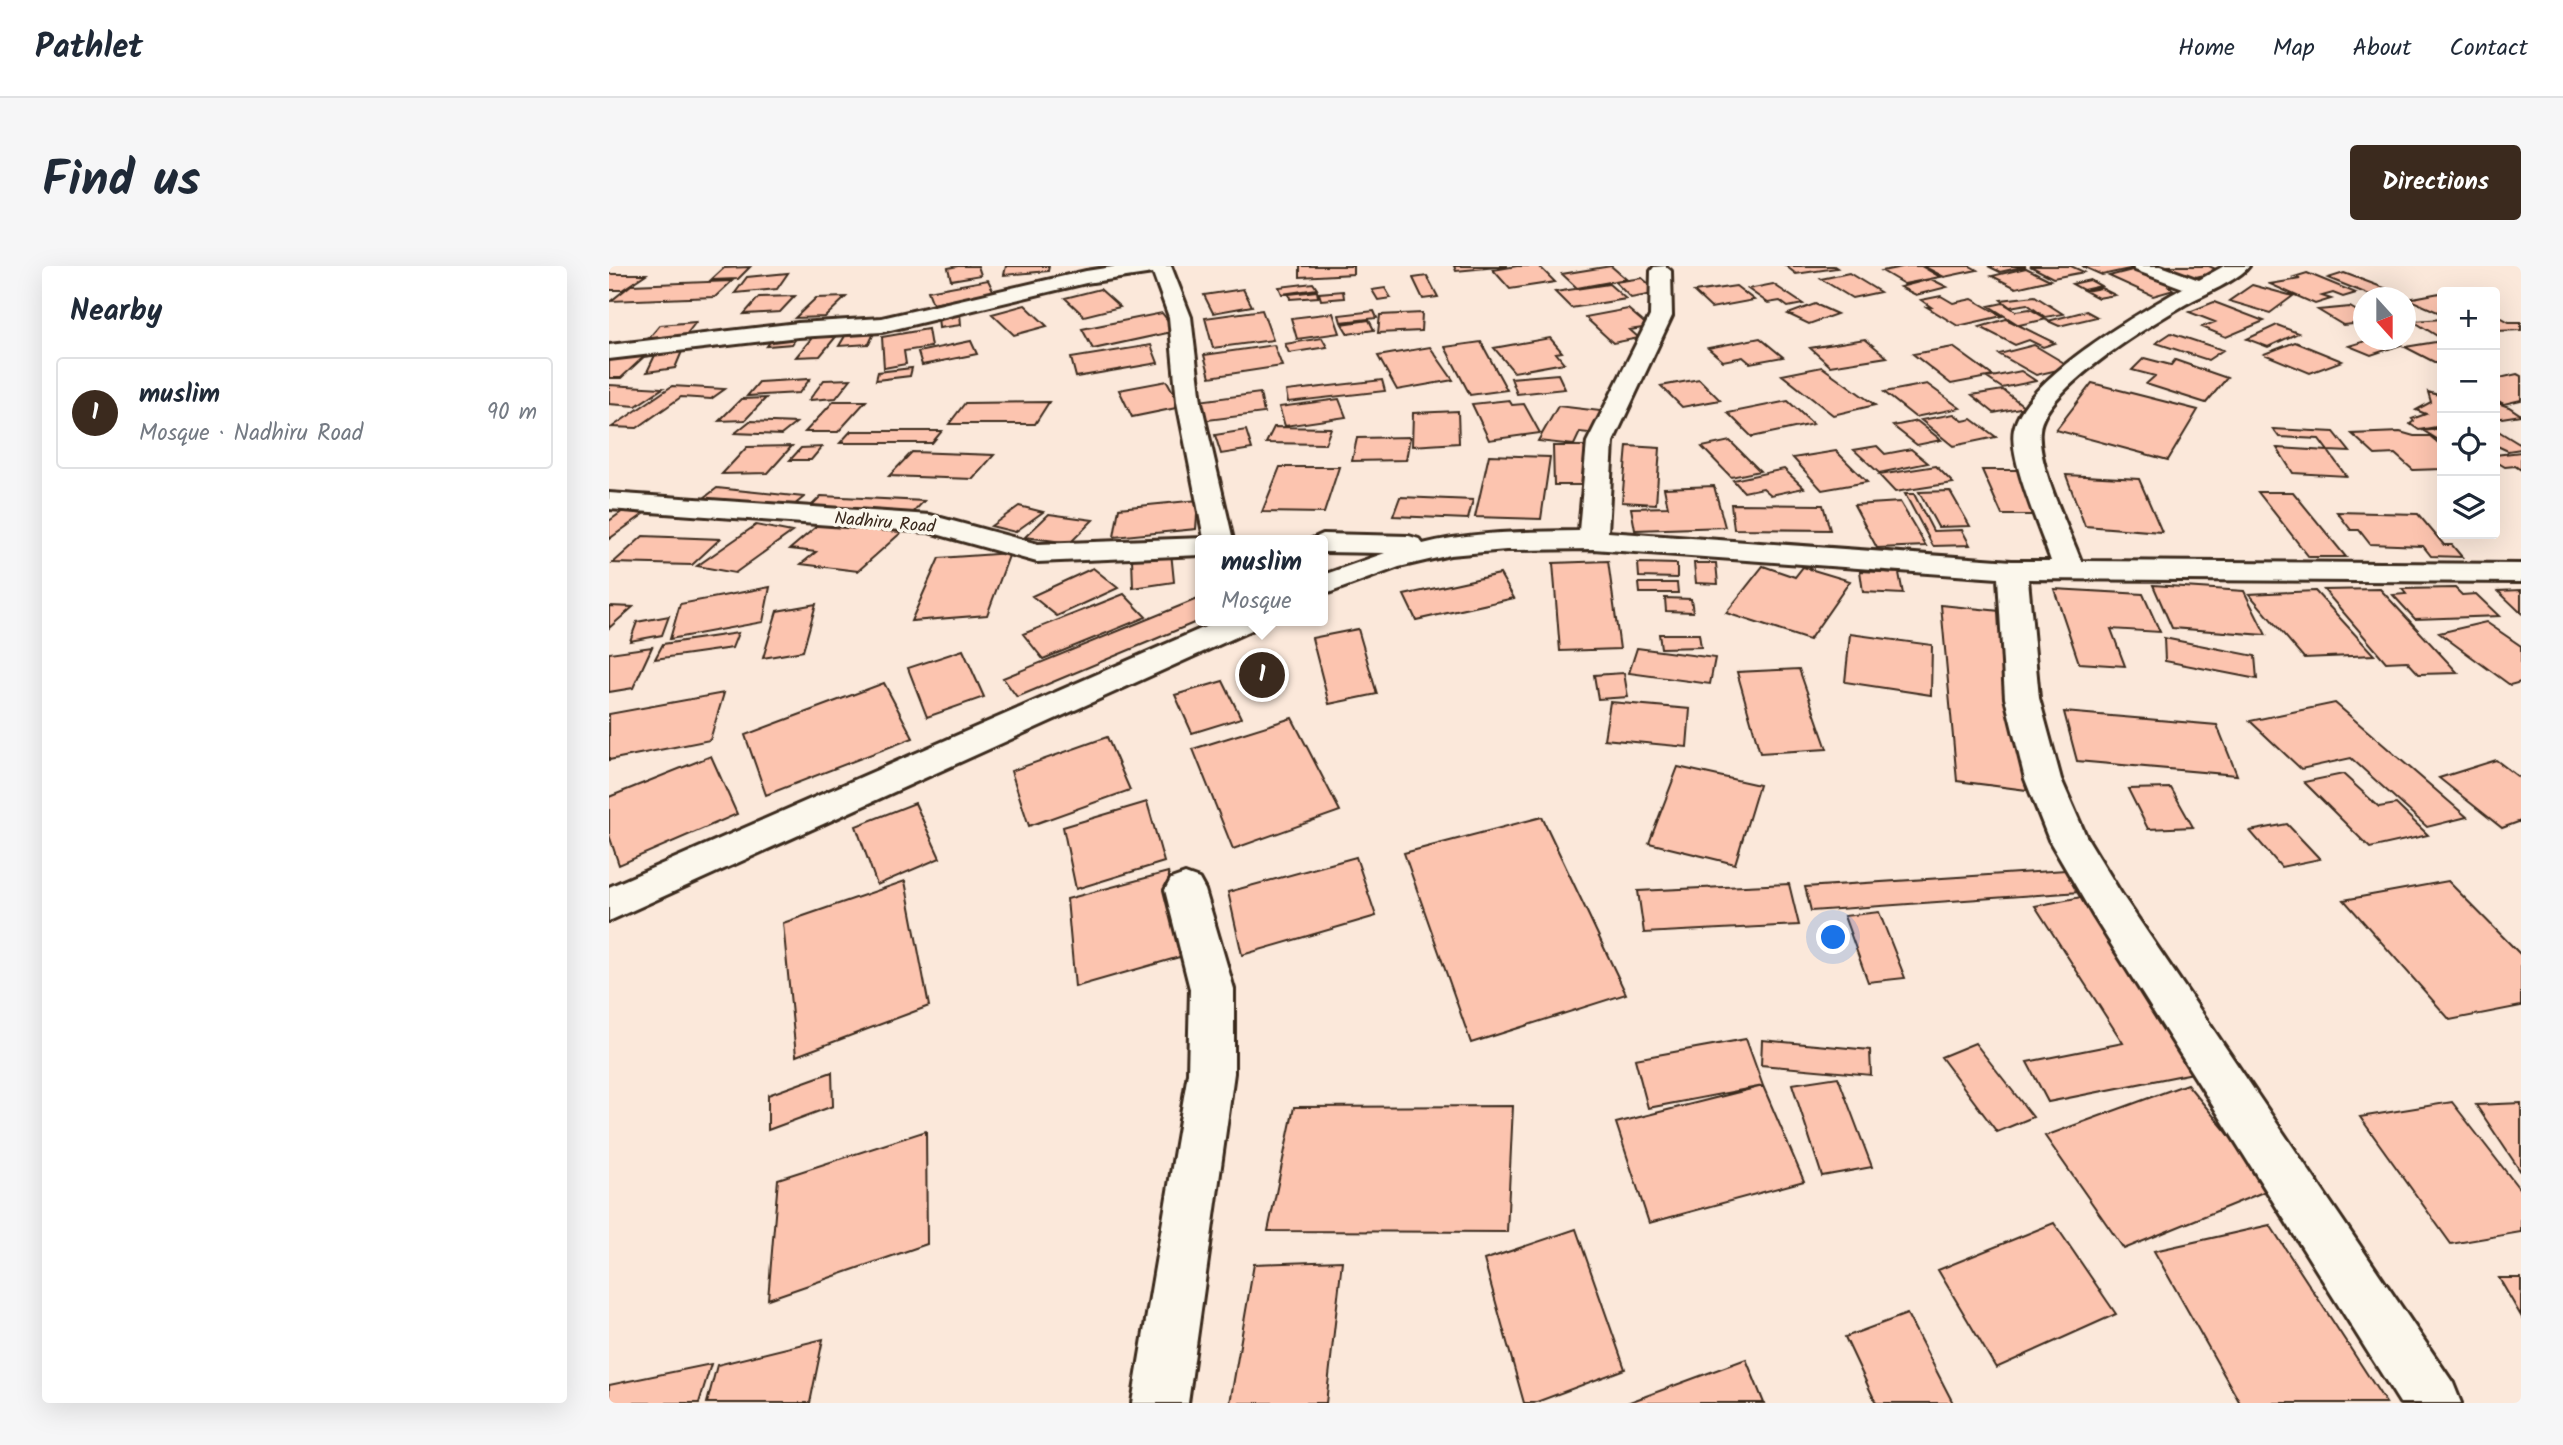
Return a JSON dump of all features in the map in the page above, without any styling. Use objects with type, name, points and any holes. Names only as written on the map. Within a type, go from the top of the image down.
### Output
[{"type":"street","points":[[609,352],[798,330],[882,325],[1086,278],[1160,266],[1180,317],[1189,402],[1218,535]]},
{"type":"street","points":[[2142,266],[2199,287]]},
{"type":"street","points":[[2069,570],[2028,454],[2027,429],[2038,403],[2074,369],[2199,287],[2239,266]]},
{"type":"street","points":[[1593,540],[1601,442],[1661,316],[1661,271]]},
{"type":"street","name":"Nadhiru Road","points":[[609,501],[930,523],[1037,553],[1098,553],[1195,546]]},
{"type":"street","points":[[1328,543],[1450,546],[1506,541],[1593,540],[2013,570],[2521,573]]},
{"type":"street","points":[[1328,584],[1389,561],[1450,546]]},
{"type":"street","points":[[2013,570],[2022,698],[2043,779],[2068,839],[2108,906],[2433,1403]]},
{"type":"street","points":[[609,905],[1234,626]]},
{"type":"street","points":[[1160,1403],[1210,1073],[1213,989],[1185,890]]},
{"type":"building","points":[[978,266],[981,275],[951,280],[948,268]]},
{"type":"building","points":[[1006,266],[1049,266],[1048,271],[1004,275]]},
{"type":"building","points":[[1300,266],[1353,266],[1353,274],[1300,277]]},
{"type":"building","points":[[1454,266],[1508,266],[1456,271]]},
{"type":"building","points":[[1539,266],[1555,282],[1510,289],[1493,270]]},
{"type":"building","points":[[1611,266],[1626,279],[1577,288],[1562,274]]},
{"type":"building","points":[[1786,266],[1834,266],[1837,268],[1796,274]]},
{"type":"building","points":[[1921,266],[1940,277],[1904,284],[1882,271]]},
{"type":"building","points":[[1923,266],[1970,266],[1977,270],[1944,277]]},
{"type":"building","points":[[1988,266],[2026,266],[2000,272]]},
{"type":"building","points":[[2030,266],[2071,266],[2084,272],[2053,278]]},
{"type":"building","points":[[2082,266],[2130,266],[2134,268],[2102,275]]},
{"type":"building","points":[[2159,266],[2209,266],[2220,271],[2184,280]]},
{"type":"building","points":[[750,267],[738,279],[711,280],[724,268]]},
{"type":"building","points":[[2026,268],[2050,280],[2016,288],[1992,276]]},
{"type":"building","points":[[2140,268],[2178,285],[2169,287],[2174,290],[2153,296],[2109,276]]},
{"type":"building","points":[[788,273],[777,289],[735,293],[747,277]]},
{"type":"building","points":[[1849,273],[1880,292],[1852,298],[1821,279]]},
{"type":"building","points":[[2307,273],[2353,294],[2343,297],[2333,293],[2322,296],[2331,299],[2315,304],[2270,284],[2300,279],[2294,277]]},
{"type":"building","points":[[2344,273],[2382,287],[2353,288],[2328,278]]},
{"type":"building","points":[[609,274],[646,274],[622,290],[609,290]]},
{"type":"building","points":[[1427,276],[1438,297],[1423,299],[1413,278]]},
{"type":"building","points":[[1642,278],[1659,293],[1631,298],[1615,282]]},
{"type":"building","points":[[1931,279],[1947,287],[1916,295],[1900,287]]},
{"type":"building","points":[[988,280],[994,292],[933,304],[928,291]]},
{"type":"building","points":[[2090,280],[2101,286],[2083,290],[2072,284]]},
{"type":"building","points":[[732,281],[715,297],[611,301],[631,285]]},
{"type":"building","points":[[1313,283],[1317,289],[1282,294],[1279,287]]},
{"type":"building","points":[[1609,284],[1626,299],[1571,308],[1555,292]]},
{"type":"building","points":[[1773,284],[1803,304],[1788,307],[1780,301],[1768,303],[1748,289]]},
{"type":"building","points":[[2252,285],[2293,296],[2270,313],[2229,301]]},
{"type":"building","points":[[1736,286],[1754,300],[1711,308],[1694,292]]},
{"type":"building","points":[[1385,288],[1391,298],[1378,300],[1372,290]]},
{"type":"building","points":[[2101,288],[2115,295],[2098,298],[2085,291]]},
{"type":"building","points":[[1100,289],[1120,307],[1084,316],[1065,298]]},
{"type":"building","points":[[1243,289],[1252,306],[1213,313],[1204,295]]},
{"type":"building","points":[[1317,291],[1318,297],[1290,299],[1289,294]]},
{"type":"building","points":[[1343,291],[1344,298],[1321,300],[1319,293]]},
{"type":"building","points":[[2437,294],[2437,312],[2416,303],[2416,298]]},
{"type":"building","points":[[795,296],[780,312],[744,314],[759,297]]},
{"type":"building","points":[[1941,296],[1953,303],[1972,299],[2002,316],[1958,326],[1927,307],[1931,307],[1921,300]]},
{"type":"building","points":[[2035,296],[2063,314],[2045,317],[2027,304],[2010,307],[2001,300]]},
{"type":"building","points":[[846,297],[825,317],[795,318],[816,298]]},
{"type":"building","points":[[2214,302],[2264,321],[2226,337],[2202,327],[2215,322],[2189,312]]},
{"type":"building","points":[[2003,303],[2016,311],[2030,309],[2047,319],[2019,325],[1989,306]]},
{"type":"building","points":[[1815,304],[1837,314],[1809,324],[1788,314]]},
{"type":"building","points":[[1025,305],[1047,326],[1014,335],[992,314]]},
{"type":"building","points":[[2350,307],[2353,309],[2353,324],[2343,325],[2318,310]]},
{"type":"building","points":[[1628,309],[1649,327],[1630,330],[1639,338],[1613,343],[1585,317]]},
{"type":"building","points":[[1262,310],[1273,340],[1213,348],[1205,318]]},
{"type":"building","points":[[1374,311],[1377,318],[1341,322],[1339,315]]},
{"type":"building","points":[[2086,311],[2097,317],[2059,326],[2048,321]]},
{"type":"building","points":[[960,313],[961,325],[939,328],[938,316]]},
{"type":"building","points":[[1162,313],[1176,331],[1093,349],[1082,329]]},
{"type":"building","points":[[1333,313],[1340,333],[1297,339],[1291,318]]},
{"type":"building","points":[[1422,313],[1421,331],[1378,333],[1380,315]]},
{"type":"building","points":[[2500,317],[2509,322],[2521,322],[2521,330],[2500,331]]},
{"type":"building","points":[[2006,319],[2055,343],[2043,347],[2029,340],[2015,345],[1980,327]]},
{"type":"building","points":[[2437,319],[2437,336],[2416,323]]},
{"type":"building","points":[[1369,320],[1374,330],[1348,334],[1342,324]]},
{"type":"building","points":[[696,322],[681,341],[644,344],[660,325]]},
{"type":"building","points":[[2277,325],[2298,333],[2268,347],[2247,339]]},
{"type":"building","points":[[928,329],[931,347],[904,351],[906,364],[884,368],[882,337]]},
{"type":"building","points":[[839,333],[820,356],[796,357],[815,334]]},
{"type":"building","points":[[874,333],[869,344],[839,346],[845,336]]},
{"type":"building","points":[[2171,333],[2223,350],[2208,360],[2156,343]]},
{"type":"building","points":[[797,337],[792,344],[767,346],[772,339]]},
{"type":"building","points":[[1322,338],[1327,347],[1289,353],[1285,344]]},
{"type":"building","points":[[1550,338],[1562,352],[1556,353],[1564,363],[1514,372],[1494,348]]},
{"type":"building","points":[[1760,338],[1783,357],[1750,363],[1743,357],[1723,361],[1708,348]]},
{"type":"building","points":[[1865,339],[1887,357],[1830,366],[1810,348]]},
{"type":"building","points":[[971,341],[977,354],[922,365],[918,352]]},
{"type":"building","points":[[1481,342],[1507,390],[1470,395],[1445,347]]},
{"type":"building","points":[[2295,342],[2342,361],[2310,373],[2264,354]]},
{"type":"building","points":[[2437,342],[2437,363],[2411,350],[2416,350],[2416,345]]},
{"type":"building","points":[[1151,345],[1158,363],[1076,377],[1071,358]]},
{"type":"building","points":[[1274,345],[1282,366],[1210,377],[1204,355]]},
{"type":"building","points":[[2034,345],[2071,367],[2036,375],[1999,354]]},
{"type":"building","points":[[1430,347],[1453,380],[1397,390],[1378,356]]},
{"type":"building","points":[[1953,347],[1993,376],[1951,384],[1913,354]]},
{"type":"building","points":[[683,349],[675,368],[647,372],[656,353]]},
{"type":"building","points":[[2359,350],[2386,350],[2371,355]]},
{"type":"building","points":[[648,353],[621,378],[609,378],[609,354]]},
{"type":"building","points":[[2144,358],[2171,365],[2175,360],[2227,378],[2206,403],[2146,384],[2155,376],[2132,370]]},
{"type":"building","points":[[1822,367],[1875,405],[1833,415],[1782,375]]},
{"type":"building","points":[[912,368],[910,376],[876,380],[878,372]]},
{"type":"building","points":[[2021,371],[2036,381],[2002,388],[1987,378]]},
{"type":"building","points":[[1558,374],[1565,389],[1517,394],[1511,378]]},
{"type":"building","points":[[2517,374],[2521,376],[2521,400],[2504,404],[2500,402],[2500,378]]},
{"type":"building","points":[[810,379],[799,393],[747,396],[759,382]]},
{"type":"building","points":[[851,379],[836,398],[809,400],[824,380]]},
{"type":"building","points":[[1699,379],[1720,400],[1682,407],[1661,386]]},
{"type":"building","points":[[1382,380],[1385,391],[1288,402],[1286,391]]},
{"type":"building","points":[[1167,381],[1181,407],[1132,417],[1119,390]]},
{"type":"building","points":[[2092,383],[2198,410],[2168,460],[2056,430]]},
{"type":"building","points":[[1927,384],[1960,408],[1915,417],[1884,392]]},
{"type":"building","points":[[609,385],[663,388],[636,406],[609,404]]},
{"type":"building","points":[[672,386],[725,389],[711,399],[681,397],[637,428],[612,427]]},
{"type":"building","points":[[2003,390],[2025,407],[1994,413],[1972,395]]},
{"type":"building","points":[[2428,392],[2437,395],[2437,427],[2419,430],[2410,424],[2414,421],[2412,419],[2426,414],[2416,410],[2431,402]]},
{"type":"building","points":[[1260,393],[1264,413],[1200,421],[1198,401]]},
{"type":"building","points":[[766,398],[745,420],[719,421],[741,399]]},
{"type":"building","points":[[1339,399],[1346,417],[1285,426],[1279,407]]},
{"type":"building","points":[[1509,400],[1512,405],[1524,404],[1540,433],[1489,440],[1472,404]]},
{"type":"building","points":[[834,401],[866,401],[838,432],[805,432]]},
{"type":"building","points":[[1788,401],[1813,424],[1752,437],[1728,413]]},
{"type":"building","points":[[1049,402],[1035,424],[949,424],[965,403]]},
{"type":"building","points":[[2500,404],[2509,407],[2521,415],[2500,418]]},
{"type":"building","points":[[1558,406],[1609,412],[1598,434],[1580,432],[1574,445],[1538,441]]},
{"type":"building","points":[[1458,411],[1459,443],[1412,446],[1413,413]]},
{"type":"building","points":[[1954,414],[1963,421],[1972,419],[1996,437],[1953,446],[1921,420]]},
{"type":"building","points":[[750,421],[796,423],[781,435],[735,433]]},
{"type":"building","points":[[1917,421],[1941,440],[1917,445],[1893,426]]},
{"type":"building","points":[[1274,427],[1331,428],[1325,444],[1266,443]]},
{"type":"building","points":[[2273,429],[2334,432],[2350,452],[2328,451],[2319,439],[2279,437]]},
{"type":"building","points":[[2437,429],[2437,439],[2424,431]]},
{"type":"building","points":[[1246,430],[1252,449],[1221,454],[1215,435]]},
{"type":"building","points":[[851,431],[942,431],[932,443],[840,443]]},
{"type":"building","points":[[2400,432],[2414,436],[2430,436],[2437,442],[2437,469],[2413,470],[2395,454],[2375,455],[2352,434]]},
{"type":"building","points":[[2500,432],[2521,445],[2521,449],[2508,451],[2500,447]]},
{"type":"building","points":[[1410,437],[1406,460],[1352,461],[1357,438]]},
{"type":"building","points":[[1730,441],[1760,471],[1731,477],[1702,447]]},
{"type":"building","points":[[792,446],[768,473],[722,474],[747,447]]},
{"type":"building","points":[[1553,446],[1587,446],[1588,485],[1554,485]]},
{"type":"building","points":[[1627,446],[1660,448],[1656,504],[1622,502]]},
{"type":"building","points":[[1877,446],[1885,454],[1911,449],[1928,463],[1879,473],[1854,450]]},
{"type":"building","points":[[822,447],[811,460],[790,460],[801,448]]},
{"type":"building","points":[[2277,448],[2328,451],[2346,476],[2293,473]]},
{"type":"building","points":[[1836,451],[1867,482],[1822,490],[1793,458]]},
{"type":"building","points":[[912,452],[994,455],[973,479],[889,476]]},
{"type":"building","points":[[2521,452],[2521,470],[2515,466],[2505,467],[2500,464],[2500,454]]},
{"type":"building","points":[[1489,455],[1550,457],[1541,519],[1475,517]]},
{"type":"building","points":[[1936,466],[1953,483],[1895,492],[1879,475]]},
{"type":"building","points":[[1280,467],[1339,467],[1324,513],[1262,512]]},
{"type":"building","points":[[1784,469],[1804,488],[1771,495],[1763,488],[1744,492],[1733,480]]},
{"type":"building","points":[[1982,470],[2019,470],[2041,515],[2002,515]]},
{"type":"building","points":[[2066,475],[2139,479],[2162,532],[2085,526]]},
{"type":"building","points":[[1714,486],[1725,527],[1635,530],[1631,508],[1668,507],[1664,488]]},
{"type":"building","points":[[717,488],[804,497],[788,510],[700,501]]},
{"type":"building","points":[[1950,491],[1970,526],[1938,527],[1919,492]]},
{"type":"building","points":[[2258,492],[2293,492],[2346,557],[2309,557]]},
{"type":"building","points":[[1905,494],[1914,494],[1933,531],[1962,530],[1970,545],[1933,546]]},
{"type":"building","points":[[821,496],[924,501],[910,516],[806,511]]},
{"type":"building","points":[[1400,497],[1473,500],[1468,519],[1393,516]]},
{"type":"building","points":[[1198,500],[1196,529],[1114,537],[1119,508]]},
{"type":"building","points":[[1900,502],[1926,546],[1877,548],[1854,505]]},
{"type":"building","points":[[1731,504],[1823,505],[1830,530],[1734,529]]},
{"type":"building","points":[[1019,506],[1043,512],[1015,532],[991,526]]},
{"type":"building","points":[[623,511],[644,514],[609,539],[609,521]]},
{"type":"building","points":[[2337,512],[2418,514],[2437,539],[2444,545],[2452,545],[2462,557],[2431,556],[2423,546],[2370,544],[2359,530],[2351,530]]},
{"type":"building","points":[[1049,514],[1093,520],[1070,543],[1025,537]]},
{"type":"building","points":[[824,520],[904,530],[858,571],[801,564],[816,552],[790,549]]},
{"type":"building","points":[[756,525],[792,532],[735,573],[697,566]]},
{"type":"building","points":[[643,536],[720,539],[692,565],[613,563]]},
{"type":"building","points":[[1171,552],[1174,582],[1133,588],[1132,558]]},
{"type":"building","points":[[1010,553],[987,615],[911,621],[939,558]]},
{"type":"building","points":[[1608,561],[1620,649],[1560,651],[1553,563]]},
{"type":"building","points":[[1638,563],[1677,564],[1677,578],[1639,577]]},
{"type":"building","points":[[1694,563],[1716,563],[1718,584],[1696,583]]},
{"type":"building","points":[[1763,566],[1795,577],[1803,567],[1850,581],[1809,640],[1726,613]]},
{"type":"building","points":[[1093,568],[1118,588],[1057,616],[1032,596]]},
{"type":"building","points":[[1860,571],[1899,573],[1903,594],[1863,592]]},
{"type":"building","points":[[1500,574],[1514,598],[1416,620],[1404,595]]},
{"type":"building","points":[[1639,583],[1677,583],[1678,593],[1640,593]]},
{"type":"building","points":[[2153,585],[2244,591],[2266,635],[2172,628]]},
{"type":"building","points":[[770,587],[763,622],[670,639],[680,604]]},
{"type":"building","points":[[2455,588],[2462,595],[2476,594],[2499,616],[2415,619],[2393,595],[2406,594],[2402,589]]},
{"type":"building","points":[[2054,589],[2143,594],[2160,632],[2111,629],[2125,666],[2079,663]]},
{"type":"building","points":[[2380,589],[2458,673],[2419,674],[2407,661],[2386,662],[2324,590]]},
{"type":"building","points":[[2521,590],[2521,613],[2498,591]]},
{"type":"building","points":[[2315,591],[2374,655],[2304,658],[2249,594]]},
{"type":"building","points":[[1124,594],[1146,617],[1043,659],[1023,634]]},
{"type":"building","points":[[1665,598],[1691,599],[1693,612],[1666,611]]},
{"type":"building","points":[[1195,600],[1195,623],[1017,697],[1003,678]]},
{"type":"building","points":[[816,604],[803,651],[763,658],[777,611]]},
{"type":"building","points":[[1941,605],[2000,611],[2027,790],[1957,781]]},
{"type":"building","points":[[609,606],[633,607],[609,628]]},
{"type":"building","points":[[669,616],[662,635],[630,641],[637,622]]},
{"type":"building","points":[[2486,622],[2521,646],[2521,682],[2510,685],[2439,633]]},
{"type":"building","points":[[1358,629],[1377,694],[1329,704],[1312,638]]},
{"type":"building","points":[[738,633],[732,648],[655,659],[663,644]]},
{"type":"building","points":[[1659,634],[1699,634],[1701,647],[1661,648]]},
{"type":"building","points":[[1850,634],[1932,645],[1931,695],[1845,682]]},
{"type":"building","points":[[2164,638],[2255,656],[2257,679],[2165,661]]},
{"type":"building","points":[[652,647],[633,688],[609,692],[609,653]]},
{"type":"building","points":[[1637,648],[1715,658],[1710,684],[1629,673]]},
{"type":"building","points":[[963,650],[984,697],[927,717],[908,668]]},
{"type":"building","points":[[1799,669],[1827,749],[1760,753],[1737,672]]},
{"type":"building","points":[[1624,673],[1628,697],[1598,699],[1594,675]]},
{"type":"building","points":[[1223,681],[1241,718],[1192,733],[1175,695]]},
{"type":"building","points":[[884,683],[913,738],[766,795],[745,735]]},
{"type":"building","points":[[724,693],[710,740],[609,760],[609,714]]},
{"type":"building","points":[[1610,702],[1690,709],[1687,747],[1604,739]]},
{"type":"building","points":[[2335,703],[2467,817],[2427,827],[2351,758],[2301,769],[2250,721]]},
{"type":"building","points":[[2064,712],[2217,725],[2237,775],[2077,761]]},
{"type":"building","points":[[1292,718],[1340,811],[1233,849],[1193,749]]},
{"type":"building","points":[[1107,737],[1130,790],[1029,826],[1011,771]]},
{"type":"building","points":[[711,756],[737,814],[619,865],[609,835],[609,797]]},
{"type":"building","points":[[2496,760],[2521,779],[2521,821],[2502,828],[2439,778]]},
{"type":"building","points":[[1678,767],[1759,785],[1735,864],[1649,843]]},
{"type":"building","points":[[2343,774],[2379,807],[2396,804],[2428,835],[2370,848],[2304,782]]},
{"type":"building","points":[[2171,788],[2193,827],[2148,829],[2128,789]]},
{"type":"building","points":[[1147,802],[1164,862],[1076,889],[1063,827]]},
{"type":"building","points":[[915,803],[940,858],[877,885],[856,826]]},
{"type":"building","points":[[1542,817],[1626,994],[1471,1043],[1404,853]]},
{"type":"building","points":[[2287,824],[2320,859],[2281,867],[2250,831]]},
{"type":"building","points":[[1356,857],[1376,916],[1242,955],[1228,892]]},
{"type":"building","points":[[2081,869],[2093,891],[1811,911],[1805,887]]},
{"type":"building","points":[[1168,872],[1183,956],[1075,987],[1067,899]]},
{"type":"building","points":[[905,881],[929,1006],[796,1056],[783,923]]},
{"type":"building","points":[[2448,881],[2521,955],[2521,1006],[2450,1020],[2344,900]]},
{"type":"building","points":[[1789,884],[1799,925],[1644,933],[1638,891]]},
{"type":"building","points":[[2081,897],[2198,1072],[2048,1102],[2027,1062],[2123,1043],[2035,906]]},
{"type":"building","points":[[1879,912],[1905,978],[1868,982],[1844,916]]},
{"type":"building","points":[[1746,1039],[1763,1086],[1648,1108],[1635,1059]]},
{"type":"building","points":[[1762,1040],[1870,1050],[1871,1075],[1761,1065]]},
{"type":"building","points":[[1975,1043],[2033,1117],[1997,1132],[1941,1057]]},
{"type":"building","points":[[832,1072],[833,1106],[768,1130],[768,1095]]},
{"type":"building","points":[[1838,1077],[1872,1167],[1822,1176],[1792,1084]]},
{"type":"building","points":[[2187,1084],[2273,1188],[2124,1249],[2045,1136]]},
{"type":"building","points":[[1763,1086],[1804,1181],[1649,1223],[1616,1123]]},
{"type":"building","points":[[2452,1102],[2521,1191],[2521,1232],[2451,1244],[2360,1117]]},
{"type":"building","points":[[2521,1103],[2521,1172],[2476,1105]]},
{"type":"building","points":[[1513,1106],[1507,1232],[1268,1231],[1294,1107]]},
{"type":"building","points":[[926,1131],[927,1244],[768,1299],[778,1179]]},
{"type":"building","points":[[2054,1223],[2116,1314],[1996,1368],[1938,1270]]},
{"type":"building","points":[[2270,1225],[2386,1403],[2240,1403],[2154,1251]]},
{"type":"building","points":[[1576,1229],[1625,1369],[1534,1403],[1524,1403],[1484,1260]]},
{"type":"building","points":[[1342,1261],[1326,1403],[1230,1403],[1254,1264]]},
{"type":"building","points":[[2499,1278],[2521,1278],[2521,1316]]},
{"type":"building","points":[[1907,1314],[1953,1403],[1876,1403],[1845,1337]]},
{"type":"building","points":[[823,1339],[810,1403],[707,1403],[717,1365]]},
{"type":"building","points":[[1746,1359],[1764,1403],[1627,1403]]},
{"type":"building","points":[[711,1364],[699,1403],[609,1403],[609,1385]]},
{"type":"place","name":"muslim","points":[[1262,675]]}]
